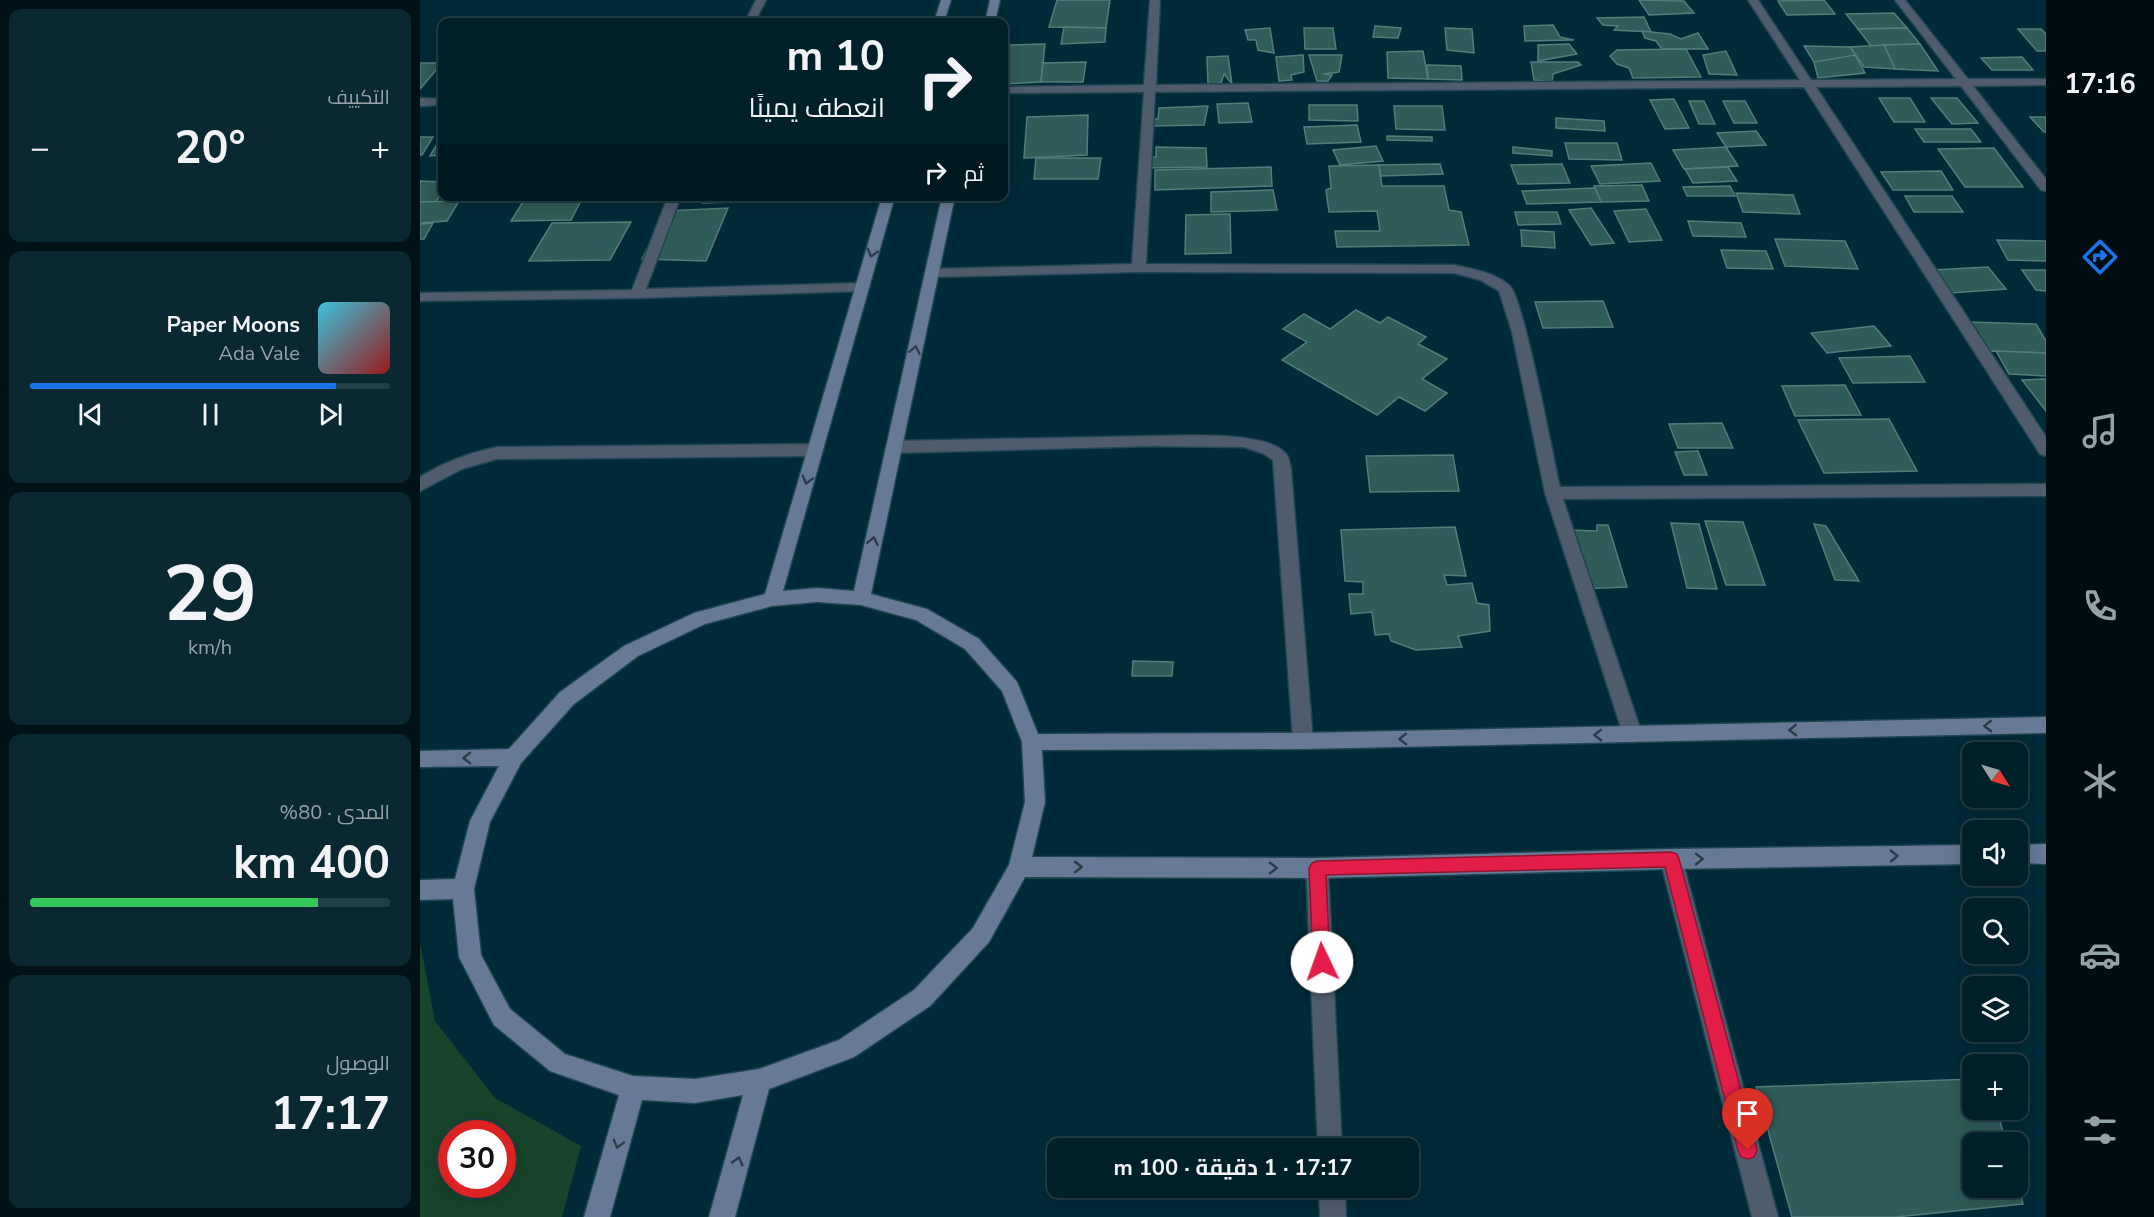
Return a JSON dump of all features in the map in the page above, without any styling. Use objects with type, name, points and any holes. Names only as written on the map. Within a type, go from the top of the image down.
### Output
[{"type":"street","points":[[752,18],[761,0]]},
{"type":"street","points":[[940,18],[946,0]]},
{"type":"street","points":[[991,18],[995,0]]},
{"type":"street","points":[[1139,268],[1155,0]]},
{"type":"street","points":[[1753,0],[2046,450]]},
{"type":"street","points":[[1900,0],[2046,187]]},
{"type":"street","points":[[1008,90],[2046,82]]},
{"type":"street","points":[[420,102],[438,102]]},
{"type":"street","points":[[637,294],[673,201]]},
{"type":"street","points":[[772,599],[888,201]]},
{"type":"street","points":[[861,598],[948,201]]},
{"type":"street","points":[[932,273],[1139,268],[1454,269],[1466,270],[1494,281],[1505,290],[1509,297],[1553,493],[1632,734]]},
{"type":"street","points":[[420,297],[637,294],[862,287]]},
{"type":"street","points":[[894,447],[1153,441],[1245,442],[1270,450],[1280,457],[1283,468],[1303,741]]},
{"type":"street","points":[[420,485],[440,471],[459,462],[497,453],[815,450]]},
{"type":"street","points":[[1553,493],[2046,490]]},
{"type":"street","points":[[817,596],[861,598],[921,614],[972,644],[1010,687],[1032,742],[1035,802],[1019,867],[981,935],[922,998],[846,1049],[759,1081],[695,1091],[633,1088],[558,1063],[502,1017],[470,957],[463,889],[480,821],[514,757],[567,698],[630,651],[700,618],[772,599],[817,596]]},
{"type":"street","points":[[1032,742],[1303,741],[2046,725]]},
{"type":"street","points":[[420,759],[514,757]]},
{"type":"street","points":[[2028,854],[2046,854]]},
{"type":"street","points":[[1019,867],[1317,868],[1671,859],[1962,855]]},
{"type":"street","points":[[1671,859],[1765,1217]]},
{"type":"street","points":[[1317,868],[1329,1138]]},
{"type":"street","points":[[420,890],[463,889]]},
{"type":"street","points":[[722,1217],[759,1081]]},
{"type":"street","points":[[597,1217],[633,1088]]},
{"type":"street","points":[[1333,1198],[1334,1217]]},
{"type":"green space","points":[[420,942],[435,1021],[495,1098],[581,1146],[562,1217],[420,1217]]},
{"type":"building","points":[[1057,0],[1110,0],[1106,28],[1049,27]]},
{"type":"building","points":[[1639,0],[1684,1],[1694,13],[1649,15]]},
{"type":"building","points":[[1824,0],[1835,14],[1787,15],[1778,1]]},
{"type":"building","points":[[1894,13],[1907,28],[1858,29],[1846,14]]},
{"type":"building","points":[[1644,17],[1651,32],[1614,30],[1618,26],[1603,25],[1597,18]]},
{"type":"building","points":[[1553,25],[1560,37],[1574,40],[1525,41],[1524,26]]},
{"type":"building","points":[[1375,26],[1401,28],[1398,38],[1373,37]]},
{"type":"building","points":[[1064,27],[1106,28],[1105,42],[1061,44]]},
{"type":"building","points":[[1270,28],[1274,53],[1258,50],[1256,40],[1248,40],[1245,30]]},
{"type":"building","points":[[1304,28],[1333,28],[1336,49],[1305,49]]},
{"type":"building","points":[[1445,28],[1472,29],[1474,53],[1447,50]]},
{"type":"building","points":[[1907,28],[1920,44],[1871,46],[1858,29]]},
{"type":"building","points":[[2018,29],[2041,29],[2046,34],[2046,51],[2037,51]]},
{"type":"building","points":[[1642,31],[1670,34],[1681,39],[1698,33],[1708,49],[1662,49],[1656,41],[1645,38]]},
{"type":"building","points":[[1045,44],[1041,82],[1008,84],[1008,45]]},
{"type":"building","points":[[1569,44],[1577,54],[1538,61],[1538,45]]},
{"type":"building","points":[[1920,44],[1938,71],[1895,69],[1884,45]]},
{"type":"building","points":[[1884,45],[1895,69],[1864,67],[1850,47]]},
{"type":"building","points":[[1804,46],[1850,47],[1859,60],[1814,62]]},
{"type":"building","points":[[1686,49],[1701,77],[1633,78],[1629,68],[1617,64],[1610,56],[1617,50]]},
{"type":"building","points":[[1423,51],[1428,79],[1388,78],[1387,52]]},
{"type":"building","points":[[1726,51],[1737,75],[1709,74],[1703,55]]},
{"type":"building","points":[[1303,55],[1304,72],[1291,75],[1292,80],[1279,81],[1276,57]]},
{"type":"building","points":[[1309,55],[1342,55],[1339,72],[1324,74],[1332,75],[1328,81],[1317,81]]},
{"type":"building","points":[[1855,55],[1865,73],[1818,78],[1814,62]]},
{"type":"building","points":[[1228,56],[1232,84],[1224,74],[1221,83],[1208,85],[1207,57]]},
{"type":"building","points":[[2022,57],[2033,70],[1992,70],[1981,58]]},
{"type":"building","points":[[1086,62],[1083,82],[1041,82],[1043,63]]},
{"type":"building","points":[[1531,62],[1578,62],[1581,65],[1553,74],[1552,82],[1534,80]]},
{"type":"building","points":[[420,63],[438,63],[438,68],[420,89]]},
{"type":"building","points":[[1427,65],[1461,66],[1462,80],[1428,79]]},
{"type":"building","points":[[1879,98],[1910,98],[1925,122],[1894,122]]},
{"type":"building","points":[[1931,98],[1957,98],[1978,123],[1952,124]]},
{"type":"building","points":[[1674,99],[1689,128],[1665,129],[1650,100]]},
{"type":"building","points":[[1689,101],[1704,101],[1715,124],[1699,124]]},
{"type":"building","points":[[1723,101],[1745,101],[1757,123],[1734,123]]},
{"type":"building","points":[[1248,103],[1252,122],[1219,123],[1217,104]]},
{"type":"building","points":[[1309,105],[1357,105],[1358,121],[1309,120]]},
{"type":"building","points":[[1208,106],[1204,125],[1149,126],[1150,119],[1158,119],[1159,108]]},
{"type":"building","points":[[1394,106],[1442,106],[1445,130],[1396,129]]},
{"type":"building","points":[[1088,115],[1087,155],[1024,158],[1027,117]]},
{"type":"building","points":[[2030,117],[2046,117],[2046,132],[2044,132]]},
{"type":"building","points":[[1556,118],[1604,121],[1605,131],[1556,128]]},
{"type":"building","points":[[1357,125],[1361,142],[1307,144],[1304,127]]},
{"type":"building","points":[[1915,129],[1971,129],[1981,142],[1924,142]]},
{"type":"building","points":[[1756,131],[1766,145],[1726,147],[1717,133]]},
{"type":"building","points":[[1387,136],[1432,137],[1432,141],[1387,140]]},
{"type":"building","points":[[420,137],[433,137],[422,155],[420,155]]},
{"type":"building","points":[[438,142],[438,155],[430,156]]},
{"type":"building","points":[[1565,143],[1617,143],[1622,160],[1569,159]]},
{"type":"building","points":[[1376,146],[1383,161],[1340,165],[1333,150]]},
{"type":"building","points":[[1156,147],[1206,148],[1207,167],[1146,168],[1146,158],[1156,157]]},
{"type":"building","points":[[1513,147],[1552,151],[1552,156],[1513,153]]},
{"type":"building","points":[[1726,147],[1738,166],[1684,169],[1673,150]]},
{"type":"building","points":[[1994,148],[2023,187],[1965,187],[1938,149]]},
{"type":"building","points":[[1036,158],[1101,158],[1098,179],[1034,179]]},
{"type":"building","points":[[1651,163],[1660,181],[1600,184],[1591,166]]},
{"type":"building","points":[[1440,164],[1443,174],[1381,176],[1378,165]]},
{"type":"building","points":[[1562,164],[1570,183],[1518,184],[1511,165]]},
{"type":"building","points":[[1379,165],[1382,186],[1444,186],[1449,210],[1461,212],[1469,245],[1337,247],[1335,231],[1380,231],[1377,211],[1329,212],[1326,190],[1331,188],[1329,166]]},
{"type":"building","points":[[1271,167],[1272,186],[1155,190],[1155,170]]},
{"type":"building","points":[[1728,167],[1737,181],[1693,183],[1685,169]]},
{"type":"building","points":[[1941,171],[1953,190],[1893,190],[1881,172]]},
{"type":"building","points":[[420,181],[438,182],[438,199],[435,203],[420,202]]},
{"type":"building","points":[[1642,185],[1649,201],[1601,202],[1594,186]]},
{"type":"building","points":[[1730,186],[1735,196],[1687,196],[1683,187]]},
{"type":"building","points":[[1595,188],[1601,202],[1527,204],[1522,191]]},
{"type":"building","points":[[1273,190],[1277,210],[1211,212],[1211,192]]},
{"type":"building","points":[[1736,193],[1793,195],[1800,214],[1743,212]]},
{"type":"building","points":[[1905,196],[1952,196],[1963,212],[1914,212]]},
{"type":"building","points":[[459,201],[447,221],[420,223],[420,202]]},
{"type":"building","points":[[523,201],[581,201],[571,220],[511,221]]},
{"type":"building","points":[[704,201],[760,201],[703,203]]},
{"type":"building","points":[[728,208],[706,261],[642,259],[666,211]]},
{"type":"building","points":[[1591,208],[1614,243],[1591,245],[1569,210]]},
{"type":"building","points":[[1646,209],[1662,240],[1629,242],[1614,211]]},
{"type":"building","points":[[1515,212],[1557,212],[1561,224],[1518,225]]},
{"type":"building","points":[[1230,214],[1231,253],[1185,254],[1186,215]]},
{"type":"building","points":[[1688,221],[1741,223],[1746,237],[1693,236]]},
{"type":"building","points":[[631,222],[610,260],[529,261],[552,223]]},
{"type":"building","points":[[433,223],[424,239],[420,239],[420,224]]},
{"type":"building","points":[[1521,230],[1554,232],[1555,248],[1522,246]]},
{"type":"building","points":[[1775,239],[1845,241],[1858,269],[1785,266]]},
{"type":"building","points":[[1997,240],[2046,241],[2046,261],[2008,260]]},
{"type":"building","points":[[1721,250],[1766,251],[1773,269],[1727,268]]},
{"type":"building","points":[[1988,267],[2006,289],[1950,293],[1933,270]]},
{"type":"building","points":[[2022,270],[2046,270],[2046,291],[2036,290]]},
{"type":"building","points":[[1603,301],[1613,327],[1543,328],[1535,302]]},
{"type":"building","points":[[1356,310],[1380,323],[1388,317],[1426,337],[1418,344],[1447,359],[1422,379],[1447,393],[1425,411],[1399,397],[1377,415],[1282,360],[1307,342],[1283,329],[1304,314],[1330,329]]},
{"type":"building","points":[[1968,322],[2036,324],[2046,341],[2046,353],[1984,351]]},
{"type":"building","points":[[1874,326],[1891,346],[1827,353],[1811,333]]},
{"type":"building","points":[[1996,351],[2046,353],[2046,376],[2009,374]]},
{"type":"building","points":[[1910,356],[1925,382],[1853,383],[1839,358]]},
{"type":"building","points":[[2046,379],[2046,411],[2022,380]]},
{"type":"building","points":[[1845,385],[1861,415],[1795,416],[1782,386]]},
{"type":"building","points":[[1889,419],[1917,471],[1824,473],[1798,420]]},
{"type":"building","points":[[1722,423],[1733,448],[1678,448],[1669,424]]},
{"type":"building","points":[[1698,451],[1707,475],[1684,475],[1675,452]]},
{"type":"building","points":[[1453,455],[1459,491],[1370,492],[1366,456]]},
{"type":"building","points":[[1705,521],[1743,522],[1765,585],[1726,585]]},
{"type":"building","points":[[1671,523],[1699,524],[1717,589],[1687,588]]},
{"type":"building","points":[[1814,524],[1826,526],[1859,581],[1835,580]]},
{"type":"building","points":[[1597,525],[1608,525],[1627,587],[1579,589],[1571,530],[1597,531]]},
{"type":"building","points":[[1455,527],[1466,576],[1444,575],[1447,585],[1472,583],[1477,603],[1489,605],[1490,631],[1458,636],[1462,647],[1416,650],[1391,641],[1389,634],[1375,635],[1372,612],[1351,614],[1349,594],[1363,594],[1363,582],[1345,581],[1341,530]]},
{"type":"building","points":[[1133,661],[1173,662],[1172,676],[1132,676]]},
{"type":"building","points":[[1962,1079],[1962,1120],[2000,1120],[2003,1132],[1962,1132],[1962,1198],[2022,1198],[2023,1204],[1896,1217],[1792,1217],[1756,1087]]},
{"type":"route","points":[[1322,962],[1317,868],[1671,859],[1748,1150]]}]
